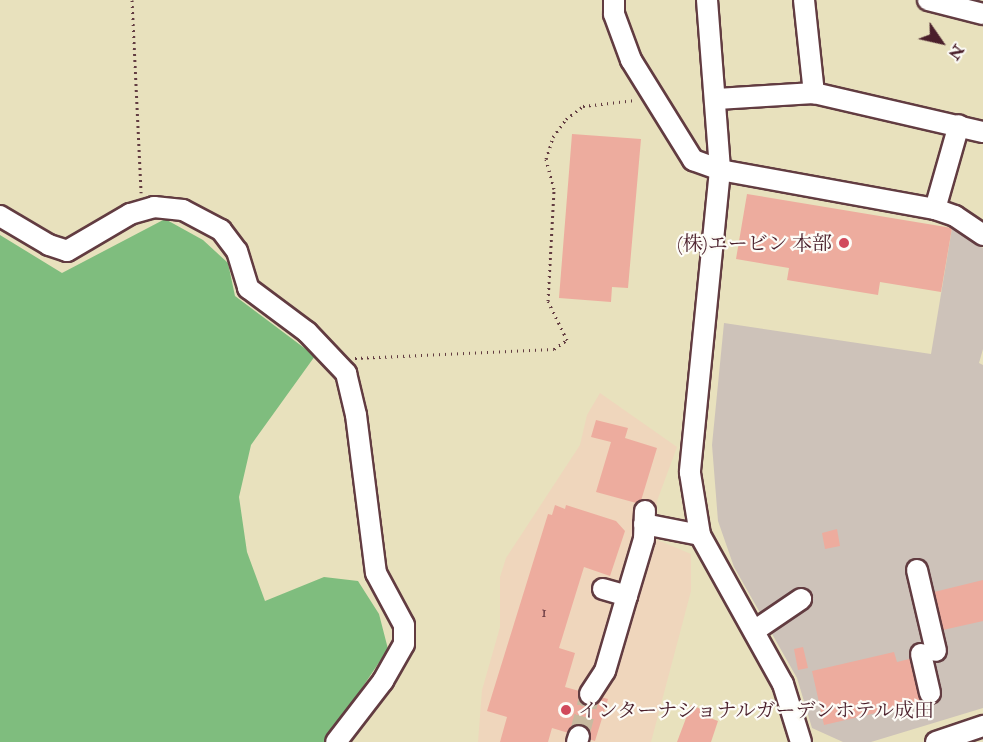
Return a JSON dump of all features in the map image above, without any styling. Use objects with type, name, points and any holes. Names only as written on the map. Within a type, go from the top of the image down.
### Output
[{"type":"street","points":[[614,0],[614,14],[631,60],[693,160],[720,170],[935,209],[955,216],[983,235]]},
{"type":"street","points":[[707,0],[717,99],[720,170],[690,472],[700,536],[783,684],[801,742]]},
{"type":"street","points":[[804,0],[814,93]]},
{"type":"street","points":[[928,0],[983,14]]},
{"type":"street","points":[[717,99],[814,93],[983,132]]},
{"type":"street","points":[[935,209],[960,125]]},
{"type":"street","points":[[0,216],[49,245],[67,251],[142,210],[154,207],[183,210],[220,230],[237,251],[248,288],[306,332],[346,373],[356,416],[376,573],[404,625],[404,644],[383,681],[336,742]]},
{"type":"street","points":[[590,694],[605,671],[644,539],[644,517],[700,536]]},
{"type":"street","points":[[917,570],[928,652],[930,693]]},
{"type":"street","points":[[603,589],[627,596]]},
{"type":"street","points":[[754,631],[801,599]]},
{"type":"street","points":[[936,742],[983,726]]},
{"type":"path","points":[[132,0],[142,210]]},
{"type":"path","points":[[332,359],[554,349],[567,340],[548,301],[554,189],[546,159],[553,137],[566,118],[583,106],[606,101],[655,99]]},
{"type":"shaded area","points":[[952,228],[983,248],[983,349],[979,363],[983,365],[983,708],[871,742],[843,742],[812,728],[797,678],[734,567],[718,521],[712,445],[724,323],[931,354]]},
{"type":"shaded area","name":"インターナショナルガーデンホテル成田","points":[[600,393],[677,447],[657,501],[655,539],[691,554],[691,591],[651,742],[478,742],[482,690],[500,627],[500,577],[506,558],[580,445],[587,415]]},
{"type":"green space","points":[[165,219],[203,240],[228,263],[235,296],[315,356],[251,445],[239,497],[247,552],[265,601],[324,577],[358,581],[379,614],[388,649],[326,742],[0,742],[0,235],[62,273]]},
{"type":"building","points":[[572,134],[641,139],[628,288],[612,287],[611,302],[559,298]]},
{"type":"building","name":"(株)エービン 本部","points":[[747,194],[952,228],[941,292],[880,282],[878,295],[787,280],[789,268],[736,259]]},
{"type":"building","points":[[596,420],[628,428],[625,438],[657,448],[640,504],[596,492],[611,442],[591,437]]},
{"type":"building","name":"インターナショナルガーデンホテル成田","points":[[555,505],[565,509],[566,505],[616,521],[625,531],[610,576],[584,567],[559,648],[575,653],[565,687],[608,699],[595,741],[552,728],[548,742],[500,742],[507,717],[487,711],[548,514],[552,515]]},
{"type":"building","points":[[837,529],[840,546],[825,549],[822,533]]},
{"type":"building","points":[[983,580],[983,621],[943,630],[934,592]]},
{"type":"building","points":[[803,647],[808,668],[798,670],[794,649]]},
{"type":"building","points":[[894,652],[897,662],[913,658],[923,702],[824,725],[812,671]]},
{"type":"building","points":[[691,705],[701,709],[700,714],[718,721],[711,742],[677,742]]},
{"type":"tunnel","points":[[579,736],[590,694]]},
{"type":"place","name":"(株)エービン 本部","points":[[844,243]]},
{"type":"place","name":"インターナショナルガーデンホテル成田","points":[[566,710]]}]
